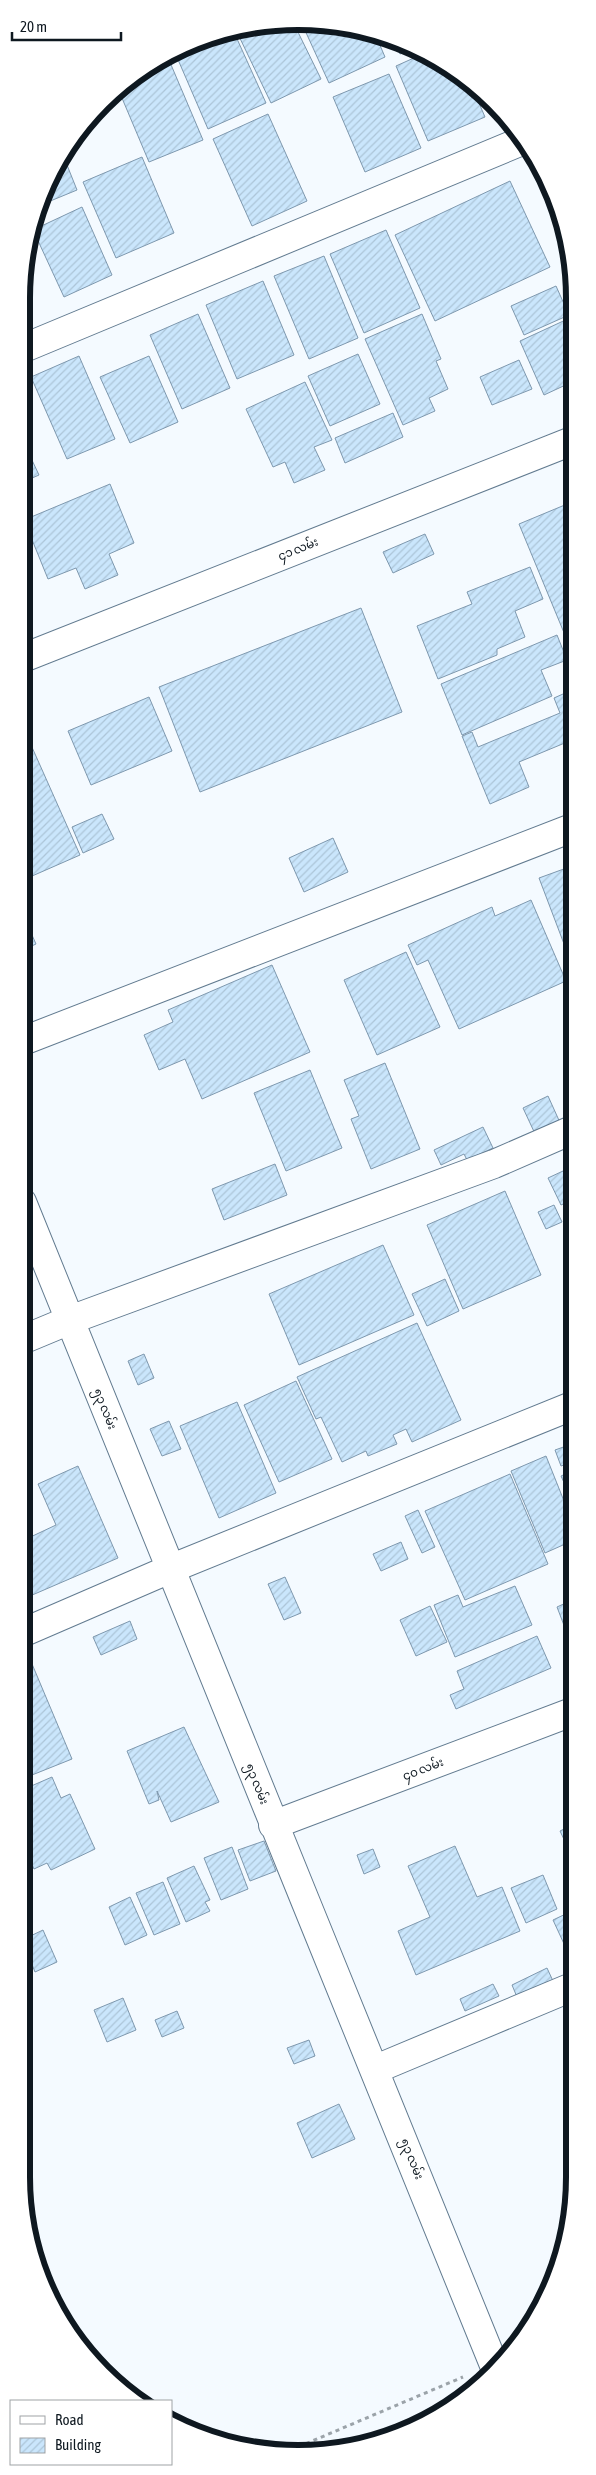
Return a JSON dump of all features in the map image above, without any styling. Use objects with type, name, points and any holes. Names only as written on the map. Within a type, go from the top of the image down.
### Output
[{"type":"street","points":[[30,346],[517,143]]},
{"type":"street","name":"၄၁ လမ်း","points":[[30,655],[566,443]]},
{"type":"street","points":[[30,1038],[566,830]]},
{"type":"street","points":[[30,1337],[70,1320],[485,1167],[566,1133]]},
{"type":"street","name":"၅၃ လမ်း","points":[[30,1222],[273,1825],[376,2069],[493,2362]]},
{"type":"street","points":[[30,1630],[170,1569],[566,1408]]},
{"type":"street","name":"၄၀ လမ်း","points":[[273,1825],[566,1714]]},
{"type":"street","points":[[376,2069],[566,1989]]},
{"type":"path","points":[[304,2445],[487,2368]]},
{"type":"building","points":[[297,30],[321,79],[271,103],[239,37],[263,32]]},
{"type":"building","points":[[305,30],[333,32],[379,42],[385,57],[329,83]]},
{"type":"building","points":[[236,37],[266,103],[208,129],[178,59],[195,50]]},
{"type":"building","points":[[416,57],[432,66],[461,85],[477,99],[485,117],[428,141],[396,66]]},
{"type":"building","points":[[170,63],[203,140],[149,162],[121,97],[149,75]]},
{"type":"building","points":[[389,74],[421,148],[365,172],[333,97]]},
{"type":"building","points":[[268,114],[307,201],[252,226],[213,139]]},
{"type":"building","points":[[142,157],[174,233],[116,258],[83,182]]},
{"type":"building","points":[[66,163],[77,190],[47,202]]},
{"type":"building","points":[[510,181],[550,267],[435,321],[395,235]]},
{"type":"building","points":[[82,207],[112,275],[64,297],[37,238],[40,227]]},
{"type":"building","points":[[386,230],[420,308],[364,333],[330,254]]},
{"type":"building","points":[[324,256],[358,338],[309,359],[274,276]]},
{"type":"building","points":[[263,281],[294,355],[237,379],[206,305]]},
{"type":"building","points":[[556,286],[566,308],[566,316],[524,335],[511,306]]},
{"type":"building","points":[[198,314],[230,388],[182,409],[150,335]]},
{"type":"building","points":[[422,314],[441,359],[436,361],[448,389],[429,398],[435,411],[403,425],[365,339]]},
{"type":"building","points":[[566,320],[566,385],[544,395],[520,341]]},
{"type":"building","points":[[358,354],[380,404],[330,426],[308,376]]},
{"type":"building","points":[[79,356],[115,439],[67,459],[31,377]]},
{"type":"building","points":[[149,356],[178,422],[130,443],[100,377]]},
{"type":"building","points":[[519,360],[532,389],[492,405],[480,377]]},
{"type":"building","points":[[305,382],[332,440],[314,447],[325,470],[294,483],[285,462],[273,467],[246,409]]},
{"type":"building","points":[[393,413],[403,437],[345,463],[335,438]]},
{"type":"building","points":[[30,456],[39,475],[30,479]]},
{"type":"building","points":[[110,484],[134,543],[109,554],[118,575],[85,589],[76,568],[48,579],[30,535],[30,517]]},
{"type":"building","points":[[566,504],[566,638],[519,524]]},
{"type":"building","points":[[425,534],[434,554],[393,573],[383,552]]},
{"type":"building","points":[[530,567],[543,599],[515,611],[525,637],[497,649],[497,655],[438,679],[417,626],[472,604],[467,592]]},
{"type":"building","points":[[361,608],[402,712],[200,792],[159,687]]},
{"type":"building","points":[[557,635],[566,658],[566,660],[541,670],[552,696],[462,735],[441,684]]},
{"type":"building","points":[[566,693],[566,742],[519,762],[529,787],[490,804],[462,736],[472,732],[478,747],[560,713],[554,698]]},
{"type":"building","points":[[149,697],[172,751],[91,785],[68,731]]},
{"type":"building","points":[[30,743],[80,855],[30,877]]},
{"type":"building","points":[[102,814],[114,839],[83,853],[72,827]]},
{"type":"building","points":[[333,838],[348,872],[304,892],[289,858]]},
{"type":"building","points":[[566,868],[566,949],[539,878]]},
{"type":"building","points":[[531,900],[566,981],[459,1029],[428,960],[417,965],[408,945],[492,907],[495,916]]},
{"type":"building","points":[[30,931],[36,944],[30,947]]},
{"type":"building","points":[[406,952],[440,1027],[377,1055],[344,980]]},
{"type":"building","points":[[272,965],[310,1052],[202,1099],[185,1059],[159,1070],[144,1035],[173,1022],[168,1010]]},
{"type":"building","points":[[385,1063],[420,1149],[371,1169],[351,1119],[359,1116],[344,1080]]},
{"type":"building","points":[[310,1070],[342,1148],[286,1171],[254,1093]]},
{"type":"building","points":[[548,1096],[562,1127],[537,1138],[523,1108]]},
{"type":"building","points":[[483,1127],[493,1148],[467,1160],[464,1154],[441,1165],[434,1150]]},
{"type":"building","points":[[275,1164],[287,1195],[224,1220],[212,1189]]},
{"type":"building","points":[[563,1171],[566,1177],[566,1203],[561,1205],[548,1178]]},
{"type":"building","points":[[505,1191],[541,1275],[463,1309],[427,1225]]},
{"type":"building","points":[[554,1205],[562,1222],[546,1229],[538,1212]]},
{"type":"building","points":[[383,1245],[414,1315],[299,1365],[269,1294]]},
{"type":"building","points":[[445,1279],[459,1311],[427,1326],[412,1294]]},
{"type":"building","points":[[417,1323],[461,1420],[412,1442],[406,1429],[393,1435],[397,1444],[368,1456],[366,1451],[342,1462],[321,1417],[316,1419],[297,1377]]},
{"type":"building","points":[[144,1354],[154,1378],[138,1385],[128,1361]]},
{"type":"building","points":[[296,1381],[332,1459],[279,1482],[244,1405]]},
{"type":"building","points":[[237,1402],[276,1493],[219,1518],[180,1426]]},
{"type":"building","points":[[169,1421],[181,1449],[162,1456],[150,1429]]},
{"type":"building","points":[[566,1446],[566,1464],[561,1466],[555,1450]]},
{"type":"building","points":[[546,1456],[566,1506],[566,1544],[545,1553],[511,1471]]},
{"type":"building","points":[[78,1466],[118,1558],[30,1596],[30,1537],[56,1525],[38,1484]]},
{"type":"building","points":[[510,1474],[548,1564],[465,1600],[425,1511]]},
{"type":"building","points":[[566,1474],[566,1487],[561,1476]]},
{"type":"building","points":[[418,1510],[435,1547],[422,1553],[405,1516]]},
{"type":"building","points":[[401,1542],[408,1559],[381,1571],[373,1554]]},
{"type":"building","points":[[285,1577],[301,1613],[284,1620],[268,1584]]},
{"type":"building","points":[[515,1586],[532,1625],[455,1657],[434,1605],[458,1595],[463,1607]]},
{"type":"building","points":[[566,1603],[565,1628],[557,1607]]},
{"type":"building","points":[[430,1606],[447,1642],[416,1656],[400,1620]]},
{"type":"building","points":[[130,1621],[137,1639],[101,1655],[93,1637]]},
{"type":"building","points":[[537,1636],[551,1668],[456,1709],[450,1695],[464,1689],[457,1671]]},
{"type":"building","points":[[30,1659],[72,1759],[30,1776]]},
{"type":"building","points":[[184,1727],[219,1802],[171,1822],[157,1791],[159,1800],[149,1804],[127,1751]]},
{"type":"building","points":[[52,1777],[61,1798],[70,1794],[95,1849],[51,1870],[47,1863],[34,1869],[30,1860],[30,1787]]},
{"type":"building","points":[[566,1828],[566,1844],[560,1831]]},
{"type":"building","points":[[264,1841],[276,1871],[250,1881],[238,1850]]},
{"type":"building","points":[[455,1846],[477,1897],[502,1887],[520,1931],[416,1975],[398,1931],[430,1917],[408,1866]]},
{"type":"building","points":[[232,1847],[248,1889],[221,1900],[204,1858]]},
{"type":"building","points":[[373,1849],[380,1867],[364,1874],[357,1855]]},
{"type":"building","points":[[194,1866],[210,1900],[205,1902],[210,1911],[186,1922],[167,1878]]},
{"type":"building","points":[[543,1875],[557,1909],[526,1923],[511,1888]]},
{"type":"building","points":[[163,1882],[180,1924],[154,1935],[136,1893]]},
{"type":"building","points":[[130,1897],[147,1935],[125,1945],[109,1907]]},
{"type":"building","points":[[566,1914],[566,1946],[565,1946],[553,1920]]},
{"type":"building","points":[[43,1930],[57,1962],[35,1972],[30,1960],[30,1936]]},
{"type":"building","points":[[547,1968],[553,1981],[517,1997],[512,1985]]},
{"type":"building","points":[[493,1984],[499,1996],[465,2011],[460,1999]]},
{"type":"building","points":[[123,1998],[136,2030],[107,2042],[94,2010]]},
{"type":"building","points":[[177,2011],[184,2028],[162,2037],[155,2020]]},
{"type":"building","points":[[309,2040],[315,2056],[294,2064],[287,2048]]},
{"type":"building","points":[[339,2104],[355,2139],[312,2158],[297,2123]]}]
